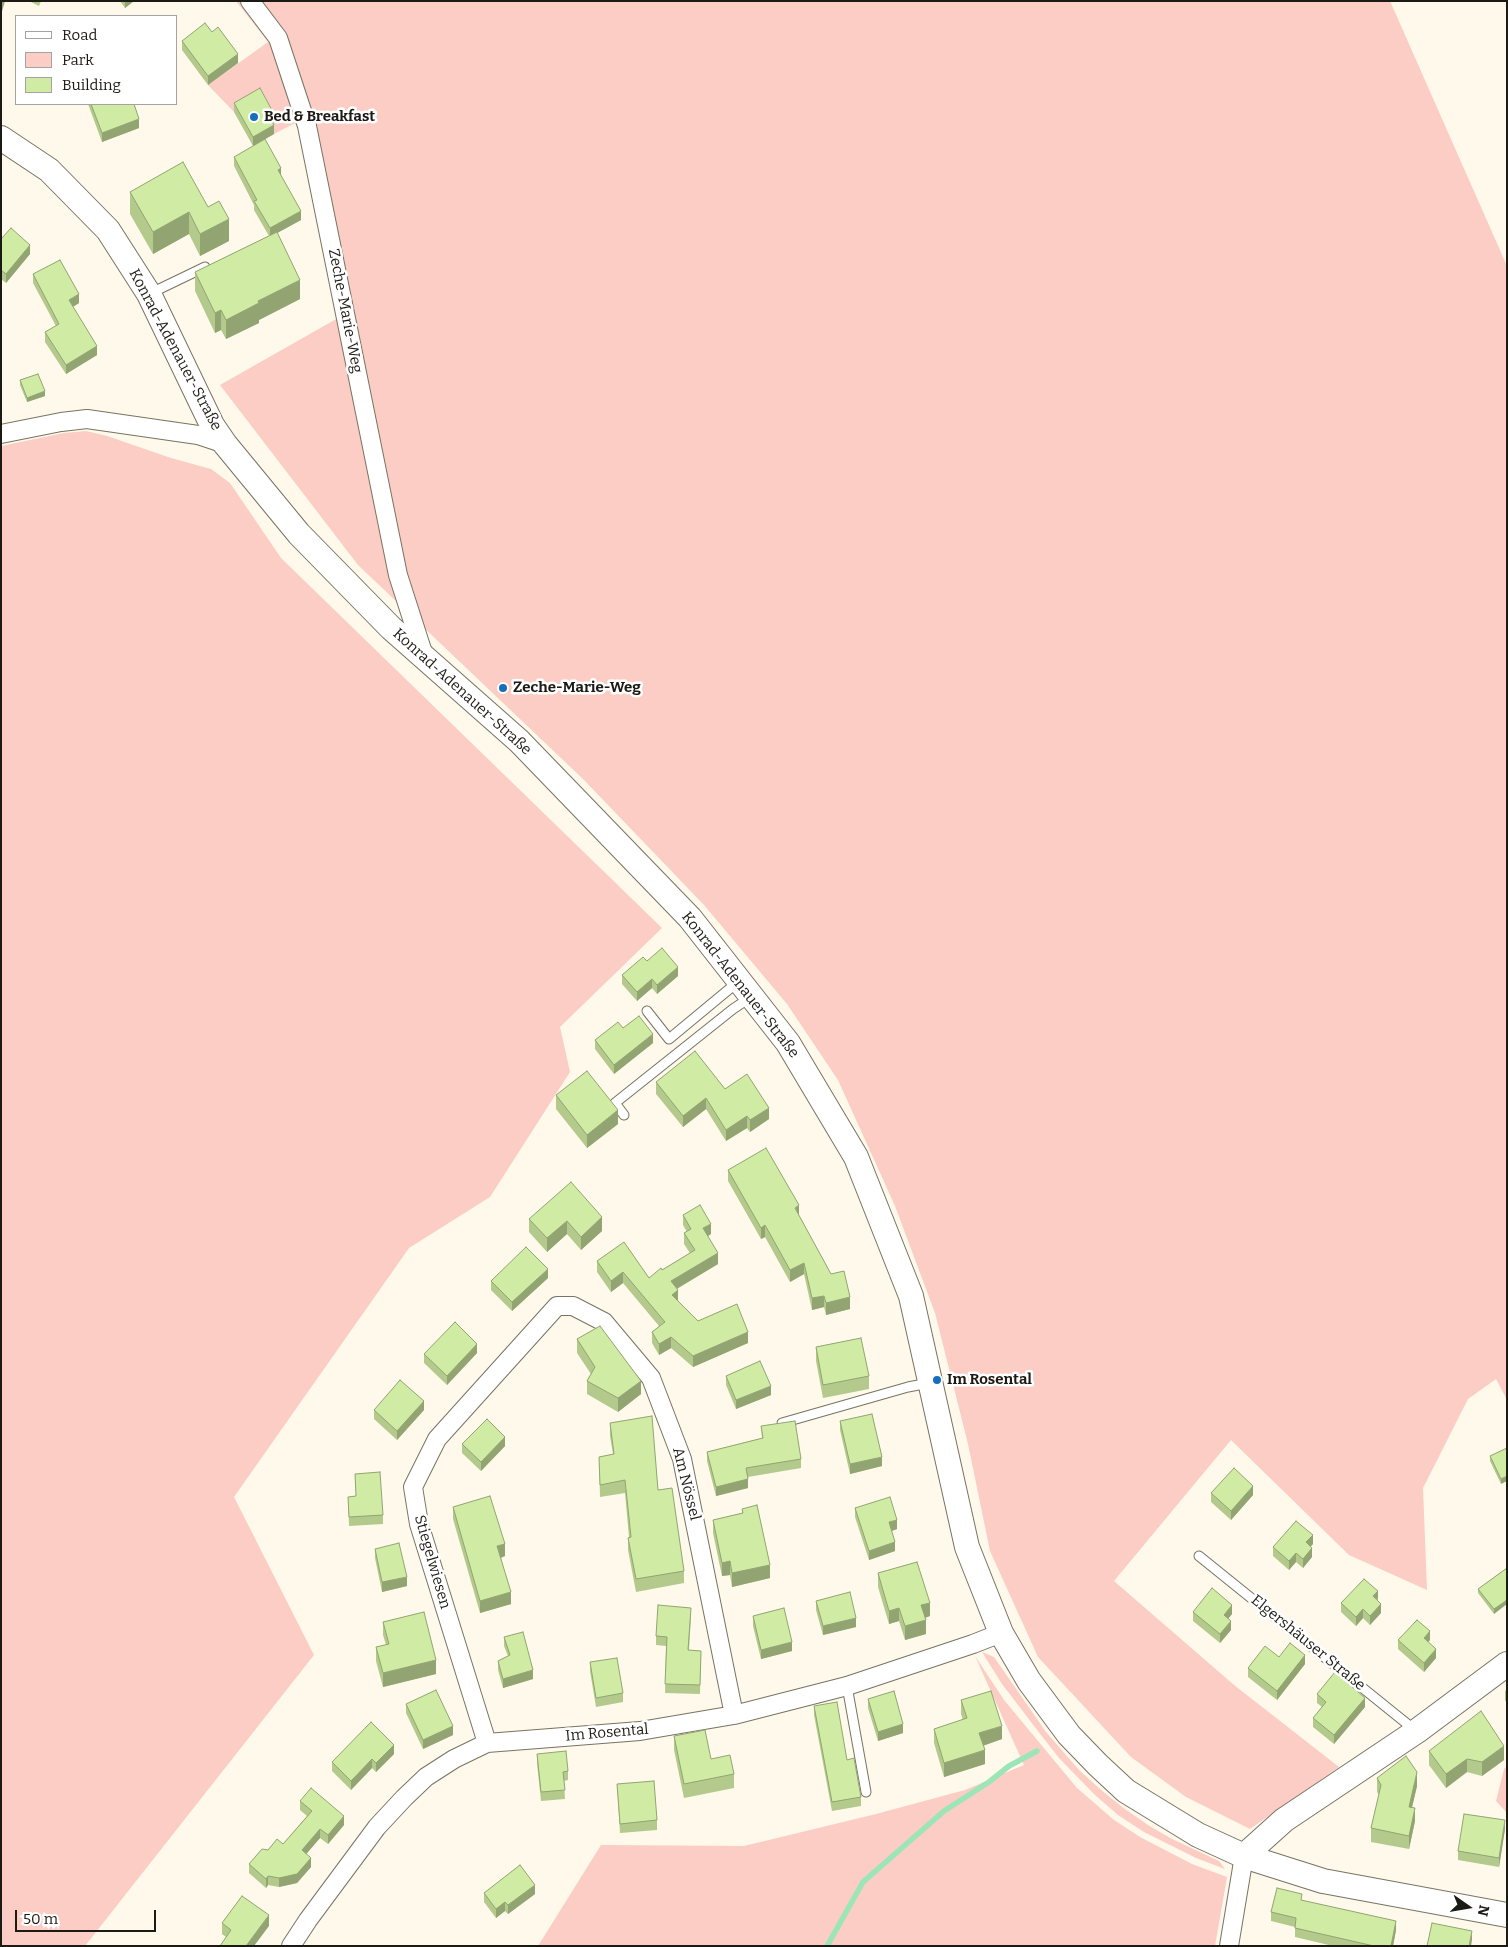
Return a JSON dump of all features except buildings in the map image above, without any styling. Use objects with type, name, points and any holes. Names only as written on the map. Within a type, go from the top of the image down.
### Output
[{"type":"main road","name":"Konrad-Adenauer-Straße","points":[[1,138],[49,170],[108,230],[149,294],[212,425],[225,444],[299,534],[391,628],[519,741],[690,918],[788,1043],[856,1157],[912,1296],[967,1547],[1000,1633],[1029,1681],[1069,1735],[1126,1791],[1164,1816],[1198,1835],[1244,1856],[1323,1881],[1507,1915]]},
{"type":"main road","points":[[1244,1856],[1284,1820],[1417,1731],[1507,1664]]},
{"type":"street","name":"Zeche-Marie-Weg","points":[[250,1],[278,38],[307,126],[398,575],[426,659]]},
{"type":"street","points":[[1,434],[61,422],[87,419],[198,435],[225,444]]},
{"type":"street","name":"Am Nössel","points":[[557,1306],[573,1306],[604,1322],[651,1378],[682,1459],[734,1715]]},
{"type":"street","name":"Stiegelwiesen","points":[[487,1743],[419,1524],[413,1487],[437,1439],[557,1306]]},
{"type":"street","name":"Im Rosental","points":[[291,1946],[308,1920],[378,1827],[404,1798],[426,1777],[454,1759],[487,1743],[640,1731],[734,1715],[847,1686],[973,1644],[1000,1633]]},
{"type":"street","points":[[1229,1946],[1244,1856]]},
{"type":"lane","points":[[149,294],[170,282],[216,262]]},
{"type":"lane","points":[[647,1011],[668,1039],[745,989]]},
{"type":"lane","points":[[624,1115],[615,1104],[733,1009],[745,989]]},
{"type":"lane","points":[[782,1423],[931,1382]]},
{"type":"lane","name":"Elgershäuser Straße","points":[[1199,1556],[1417,1731]]},
{"type":"lane","points":[[847,1686],[866,1792]]},
{"type":"green space","points":[[236,1],[1390,1],[1507,266],[1507,1400],[1496,1379],[1468,1399],[1423,1488],[1427,1590],[1349,1555],[1231,1440],[1114,1581],[1234,1685],[1339,1767],[1250,1829],[1186,1797],[1131,1757],[1038,1657],[990,1551],[968,1444],[935,1313],[895,1206],[838,1080],[787,1004],[704,905],[583,779],[358,565],[220,385],[338,318],[297,122],[274,134],[269,126],[274,123],[260,98],[234,112],[208,85],[268,42]]},
{"type":"green space","points":[[86,431],[211,469],[230,483],[281,558],[662,928],[560,1027],[570,1072],[490,1197],[409,1248],[234,1497],[314,1655],[85,1946],[1,1946],[1,446],[64,433]]},
{"type":"green space","points":[[982,1652],[994,1657],[1046,1732],[1079,1770],[1100,1789],[1148,1825],[1170,1838],[1219,1861],[1225,1869],[1196,1858],[1144,1832],[1118,1815],[1095,1795],[1059,1758],[1002,1684]]},
{"type":"green space","points":[[975,1656],[1004,1700],[1077,1788],[1114,1820],[1140,1837],[1192,1864],[1227,1877],[1215,1946],[538,1946],[601,1845],[744,1846],[965,1790],[1024,1765]]},
{"type":"green space","points":[[1507,1766],[1507,1813],[1496,1801],[1504,1769]]},
{"type":"waterway","points":[[827,1946],[863,1882],[944,1811],[989,1782],[1009,1766],[1037,1751]]},
{"type":"place","name":"Bed & Breakfast","points":[[254,117]]},
{"type":"place","name":"Zeche-Marie-Weg","points":[[503,688]]},
{"type":"place","name":"Im Rosental","points":[[937,1380]]}]
